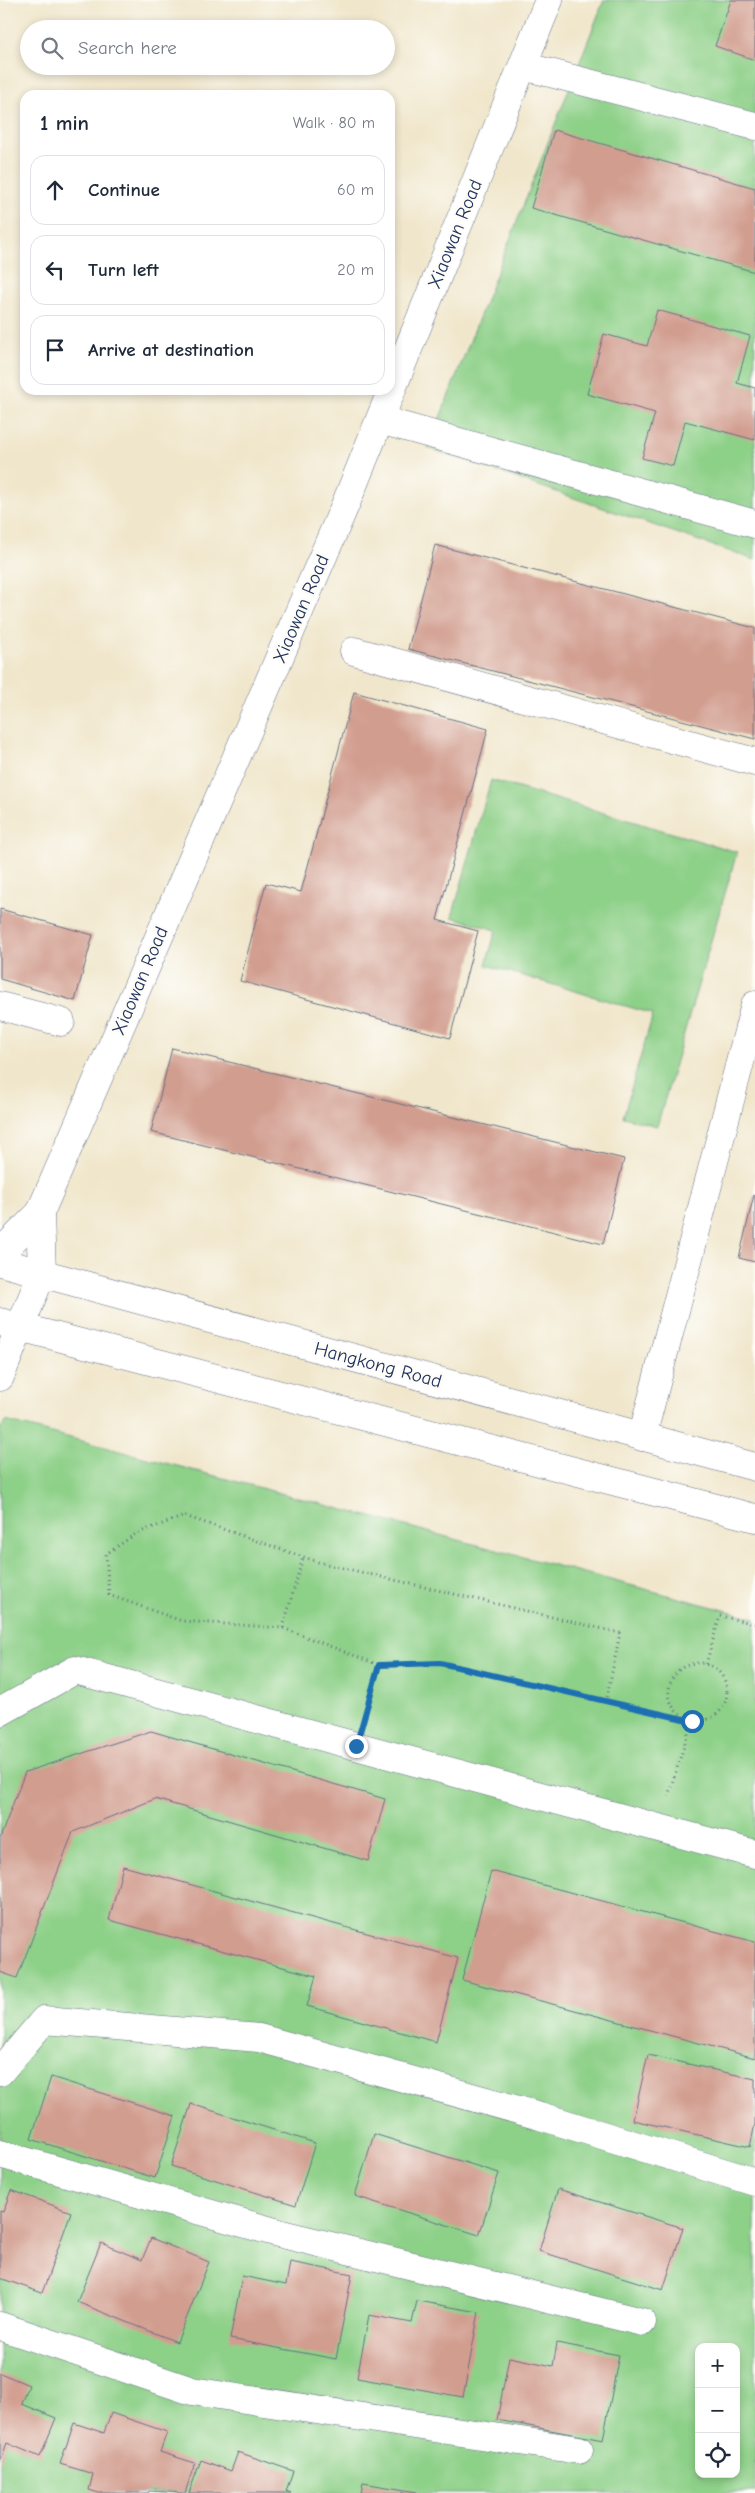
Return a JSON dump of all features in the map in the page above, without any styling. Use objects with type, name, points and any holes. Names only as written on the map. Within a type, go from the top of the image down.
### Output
[{"type":"street","name":"Xiaowan Road","points":[[395,383],[549,0]]},
{"type":"street","points":[[523,66],[755,126]]},
{"type":"street","name":"Xiaowan Road","points":[[0,1253],[40,1213],[342,512],[390,395]]},
{"type":"street","points":[[380,420],[755,524]]},
{"type":"street","points":[[354,651],[755,762]]},
{"type":"street","points":[[642,1436],[755,1005]]},
{"type":"street","points":[[0,1006],[62,1022]]},
{"type":"street","name":"Xiaowan Road","points":[[0,1378],[10,1324],[42,1273],[40,1213]]},
{"type":"street","name":"Hangkong Road","points":[[0,1262],[755,1467]]},
{"type":"street","points":[[10,1324],[755,1518]]},
{"type":"street","points":[[0,1712],[76,1670],[755,1854]]},
{"type":"street","points":[[0,2072],[44,2020],[259,2038],[540,2116],[755,2182]]},
{"type":"street","points":[[0,2154],[282,2234],[642,2322]]},
{"type":"street","points":[[0,2326],[192,2390],[579,2450]]},
{"type":"path","points":[[606,1702],[620,1633],[471,1599],[303,1556],[184,1516],[137,1533],[106,1554],[109,1595],[182,1621],[283,1628],[379,1665],[440,1663],[606,1702],[692,1721],[705,1720],[714,1716],[725,1702],[727,1693],[722,1674],[706,1664],[696,1662],[678,1670],[672,1677],[669,1687],[672,1705],[678,1713],[692,1721]]},
{"type":"path","points":[[283,1628],[303,1556]]},
{"type":"path","points":[[706,1664],[720,1616],[755,1624]]},
{"type":"path","points":[[356,1746],[379,1665]]},
{"type":"path","points":[[658,1828],[692,1721]]},
{"type":"green space","points":[[604,0],[755,0],[755,560],[428,448]]},
{"type":"green space","points":[[491,780],[737,852],[657,1126],[623,1117],[653,1014],[486,965],[496,930],[452,917]]},
{"type":"green space","points":[[6,1421],[755,1618],[755,2493],[0,2493],[0,1430]]},
{"type":"building","points":[[731,0],[755,0],[755,60],[715,46]]},
{"type":"building","points":[[554,130],[755,188],[755,272],[531,208]]},
{"type":"building","points":[[657,310],[750,336],[737,383],[755,388],[755,440],[685,421],[673,466],[642,458],[655,413],[587,394],[604,334],[647,346]]},
{"type":"building","points":[[435,545],[755,628],[755,739],[408,649]]},
{"type":"building","points":[[354,692],[488,729],[437,920],[478,931],[450,1038],[240,981],[266,883],[301,892]]},
{"type":"building","points":[[0,909],[93,935],[75,1001],[0,979]]},
{"type":"building","points":[[172,1048],[624,1159],[603,1244],[151,1132]]},
{"type":"building","points":[[755,1195],[755,1262],[739,1258]]},
{"type":"building","points":[[151,1731],[385,1799],[368,1861],[155,1799],[73,1832],[17,1978],[0,1972],[0,1838],[25,1772]]},
{"type":"building","points":[[123,1866],[458,1958],[436,2042],[307,2006],[316,1976],[109,1920]]},
{"type":"building","points":[[491,1871],[755,1942],[755,2058],[462,1980]]},
{"type":"building","points":[[648,2055],[755,2079],[755,2124],[750,2147],[633,2120]]},
{"type":"building","points":[[51,2077],[175,2116],[155,2178],[31,2139]]},
{"type":"building","points":[[191,2104],[315,2143],[296,2205],[171,2166]]},
{"type":"building","points":[[374,2134],[499,2173],[479,2235],[355,2196]]},
{"type":"building","points":[[558,2189],[683,2228],[663,2290],[539,2251]]},
{"type":"building","points":[[11,2190],[71,2212],[42,2293],[0,2278],[0,2211],[3,2212]]},
{"type":"building","points":[[151,2238],[209,2262],[177,2342],[77,2302],[101,2243],[142,2260]]},
{"type":"building","points":[[290,2262],[352,2274],[336,2359],[230,2339],[242,2276],[286,2285]]},
{"type":"building","points":[[417,2301],[479,2312],[463,2397],[357,2378],[369,2315],[412,2323]]},
{"type":"building","points":[[557,2343],[619,2355],[603,2440],[497,2420],[509,2357],[553,2366]]},
{"type":"building","points":[[0,2373],[29,2385],[22,2404],[56,2418],[40,2457],[7,2443],[0,2462]]},
{"type":"building","points":[[111,2413],[167,2432],[160,2452],[195,2463],[185,2493],[149,2491],[148,2493],[99,2493],[89,2490],[93,2474],[60,2464],[74,2423],[104,2433]]},
{"type":"building","points":[[238,2452],[293,2471],[286,2491],[291,2493],[189,2493],[201,2460],[231,2471]]},
{"type":"building","points":[[363,2483],[417,2492],[361,2493]]},
{"type":"route","points":[[356,1746],[379,1665],[440,1663],[692,1721]]}]
